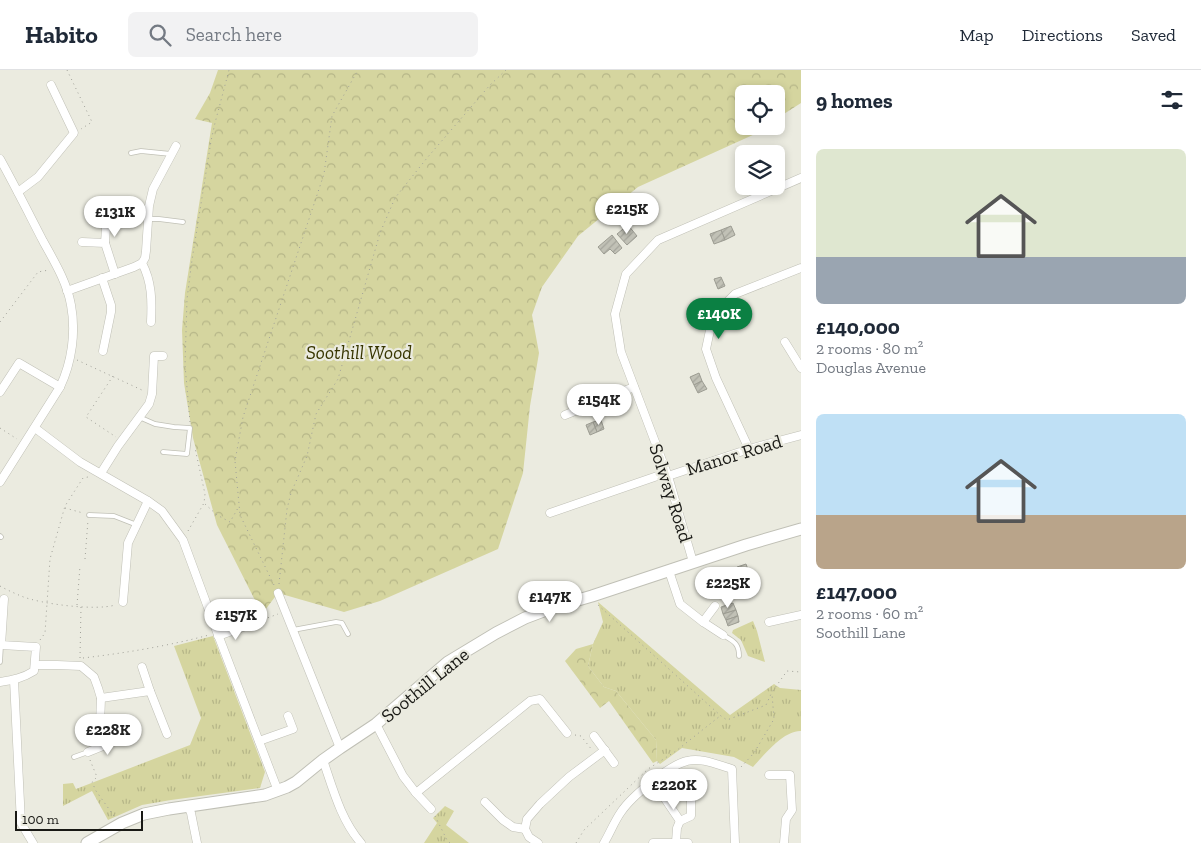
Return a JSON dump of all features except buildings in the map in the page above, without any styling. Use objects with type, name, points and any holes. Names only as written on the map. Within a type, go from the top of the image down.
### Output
[{"type":"main road","name":"Soothill Lane","points":[[87,843],[104,839],[120,824],[144,814],[265,795],[296,782],[323,760],[376,724],[448,662],[496,632],[525,618],[746,544],[801,529]]},
{"type":"street","points":[[18,192],[38,177],[74,133],[51,86]]},
{"type":"street","points":[[68,291],[142,263],[145,258],[149,206],[154,188],[176,146]]},
{"type":"street","points":[[0,159],[68,291],[72,318],[72,347],[67,371],[60,387],[35,428],[3,472],[0,482]]},
{"type":"street","name":"Solway Road","points":[[693,562],[667,475],[621,352],[615,314],[626,274],[658,240],[801,178]]},
{"type":"street","points":[[106,228],[105,243],[114,274]]},
{"type":"street","points":[[82,242],[105,243]]},
{"type":"street","points":[[142,263],[146,271],[151,293],[150,322]]},
{"type":"street","points":[[749,449],[716,378],[706,349],[713,316],[735,294],[801,268]]},
{"type":"street","points":[[102,278],[111,305],[104,351]]},
{"type":"street","points":[[786,342],[801,368]]},
{"type":"street","points":[[101,473],[149,404],[152,394],[154,356],[163,356]]},
{"type":"street","points":[[0,392],[19,363],[60,387]]},
{"type":"street","points":[[565,415],[634,387]]},
{"type":"street","points":[[35,428],[80,462],[148,501],[162,512],[183,540],[278,791]]},
{"type":"street","name":"Manor Road","points":[[550,513],[749,449],[801,435]]},
{"type":"street","points":[[123,602],[128,542],[148,501]]},
{"type":"street","points":[[668,570],[680,604],[723,635]]},
{"type":"street","points":[[278,593],[340,748]]},
{"type":"street","points":[[0,682],[25,677],[34,671],[36,647],[2,645],[4,600]]},
{"type":"street","points":[[703,622],[715,606]]},
{"type":"street","points":[[769,622],[801,614]]},
{"type":"street","points":[[218,634],[246,626]]},
{"type":"street","points":[[35,666],[81,666],[94,677],[100,698],[100,725],[107,744]]},
{"type":"street","points":[[142,667],[167,734]]},
{"type":"street","points":[[14,680],[21,823],[33,843]]},
{"type":"street","points":[[100,698],[150,691]]},
{"type":"street","points":[[416,793],[530,700],[540,699],[567,733]]},
{"type":"street","points":[[259,742],[293,729],[288,716]]},
{"type":"street","points":[[376,724],[403,776],[431,809]]},
{"type":"street","points":[[594,736],[614,762]]},
{"type":"street","points":[[88,752],[120,739]]},
{"type":"street","points":[[538,843],[530,837],[525,829],[527,819],[569,777],[605,750]]},
{"type":"street","points":[[323,760],[343,817],[361,843]]},
{"type":"street","points":[[604,843],[621,812],[640,792],[675,766],[687,760],[703,761],[732,772],[736,843]]},
{"type":"street","points":[[769,775],[790,775],[792,810],[786,820],[784,843]]},
{"type":"street","points":[[653,781],[680,821]]},
{"type":"street","points":[[676,842],[677,828],[680,821],[691,816],[691,782]]},
{"type":"street","points":[[485,802],[513,827],[525,829]]},
{"type":"street","points":[[188,806],[197,843]]},
{"type":"street","points":[[653,842],[688,843]]},
{"type":"lane","points":[[131,153],[172,154]]},
{"type":"lane","points":[[148,220],[159,219],[183,222]]},
{"type":"lane","points":[[139,417],[155,424],[190,428],[188,454],[163,452]]},
{"type":"lane","points":[[89,515],[114,516],[137,525]]},
{"type":"lane","points":[[292,630],[336,622],[342,623],[348,634]]},
{"type":"lane","points":[[723,635],[737,646],[739,656]]},
{"type":"lane","points":[[0,662],[2,645]]},
{"type":"lane","points":[[74,757],[88,752]]},
{"type":"path","points":[[67,70],[92,122],[74,133]]},
{"type":"path","points":[[190,428],[185,365],[187,299],[211,141],[229,70]]},
{"type":"path","points":[[278,593],[240,515],[235,461],[243,417],[324,174],[332,116],[358,70]]},
{"type":"path","points":[[278,593],[286,509],[307,456],[316,414],[338,379],[380,234],[395,198],[490,85],[506,70]]},
{"type":"path","points":[[0,322],[38,272],[57,269]]},
{"type":"path","points":[[70,357],[152,394]]},
{"type":"path","points":[[114,376],[86,417],[122,441]]},
{"type":"path","points":[[0,428],[24,444]]},
{"type":"path","points":[[183,540],[204,503],[204,494],[194,445]]},
{"type":"path","points":[[36,647],[45,632],[50,559],[64,508],[83,478],[101,473]]},
{"type":"path","points":[[204,503],[217,516],[230,522],[239,506]]},
{"type":"path","points":[[64,508],[89,515],[85,559]]},
{"type":"path","points":[[77,606],[80,566]]},
{"type":"path","points":[[0,586],[23,597],[46,604],[108,607],[123,602]]},
{"type":"path","points":[[592,596],[595,603],[728,720],[766,704],[787,671],[801,672]]},
{"type":"path","points":[[81,606],[80,658],[144,649],[218,634]]},
{"type":"path","points":[[246,626],[285,612]]},
{"type":"path","points":[[732,772],[754,753],[774,719],[772,692]]},
{"type":"path","points":[[567,733],[581,736],[596,756]]},
{"type":"path","points":[[88,752],[97,777],[92,782],[96,791],[120,824]]},
{"type":"path","points":[[431,809],[450,843]]},
{"type":"green space","name":"Soothill Wood","points":[[218,70],[801,70],[801,103],[785,113],[785,85],[735,85],[735,135],[753,135],[638,187],[578,236],[542,287],[532,315],[539,353],[530,406],[523,473],[498,549],[380,601],[344,612],[278,593],[262,614],[217,525],[193,438],[184,383],[182,330],[185,293],[212,123],[195,119],[210,93]]},
{"type":"green space","points":[[598,602],[730,715],[774,684],[780,688],[801,690],[801,731],[781,739],[753,767],[734,757],[682,748],[660,764],[657,761],[656,740],[616,691],[604,687],[588,666],[593,644],[603,622]]},
{"type":"green space","points":[[753,621],[765,662],[748,656],[741,640],[732,633],[733,630]]},
{"type":"green space","points":[[213,636],[265,772],[260,788],[142,805],[108,820],[92,791],[63,806],[63,784],[73,783],[76,789],[190,745],[201,718],[174,646]]},
{"type":"green space","points":[[593,644],[588,666],[604,687],[616,691],[656,740],[657,761],[653,763],[609,701],[600,708],[565,661],[576,649]]},
{"type":"green space","points":[[445,806],[454,811],[446,825],[469,843],[424,843],[437,823],[433,818]]}]
